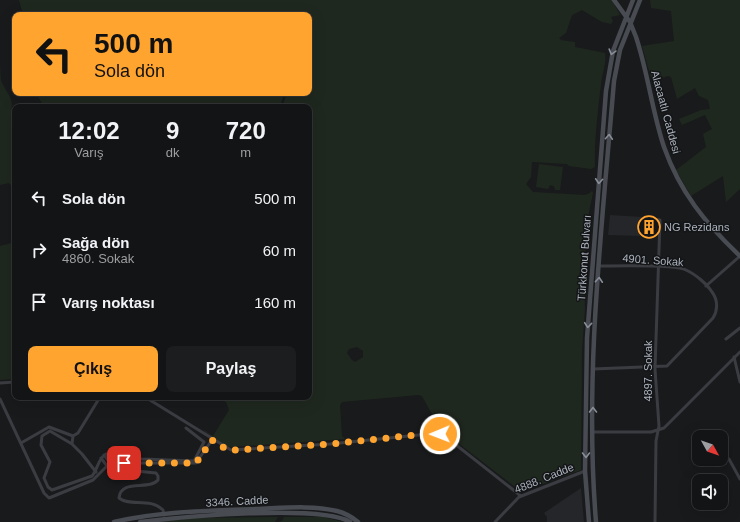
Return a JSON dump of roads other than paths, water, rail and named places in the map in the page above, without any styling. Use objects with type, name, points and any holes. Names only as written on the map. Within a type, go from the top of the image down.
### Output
[{"type":"street","name":"Alacaatlı Caddesi","points":[[614,0],[630,22],[641,52],[664,146],[678,180],[698,212],[717,234],[740,256]]},
{"type":"street","name":"Türkkonut Bulvarı","points":[[589,522],[586,471],[587,338],[606,91],[611,57],[632,0]]},
{"type":"street","name":"Türkkonut Bulvarı","points":[[596,522],[593,432],[593,369],[614,81],[620,50],[640,0]]},
{"type":"street","name":"4897. Sokak","points":[[649,219],[660,220],[660,267],[656,367],[658,432],[655,522]]},
{"type":"street","points":[[706,286],[740,256]]},
{"type":"street","name":"4901. Sokak","points":[[600,266],[660,267],[686,270],[715,295],[716,311],[713,318],[667,366],[656,367]]},
{"type":"street","points":[[726,339],[740,328]]},
{"type":"street","points":[[593,432],[658,432],[668,425],[740,352]]},
{"type":"street","points":[[734,357],[740,382]]},
{"type":"street","points":[[593,369],[656,367]]},
{"type":"street","points":[[0,383],[12,382]]},
{"type":"street","points":[[0,399],[47,497],[49,498],[93,480],[111,464],[194,464],[199,462],[212,440]]},
{"type":"street","points":[[73,436],[78,433],[98,400]]},
{"type":"street","points":[[150,400],[226,449],[234,450],[330,444],[435,433],[446,437],[521,496]]},
{"type":"street","points":[[21,443],[50,427],[73,436]]},
{"type":"street","points":[[96,472],[72,444],[50,431],[42,436],[41,445],[50,462],[44,478],[50,489],[54,490],[87,479],[96,472],[101,458],[104,455],[109,454],[114,456],[142,459],[194,461],[204,442],[186,428]]},
{"type":"street","points":[[72,444],[73,436]]},
{"type":"street","points":[[104,455],[111,464]]},
{"type":"street","points":[[101,458],[107,466]]},
{"type":"street","points":[[730,459],[740,479]]},
{"type":"street","points":[[134,463],[136,471],[156,473],[158,480],[153,485],[139,485],[127,488],[121,492],[119,498],[125,501],[155,504],[163,510],[164,515]]},
{"type":"street","name":"4888. Cadde","points":[[495,522],[514,501],[521,496],[586,471]]},
{"type":"street","name":"3346. Cadde","points":[[114,522],[138,517],[285,508],[321,509],[342,512],[358,522]]},
{"type":"street","name":"3346. Cadde","points":[[140,522],[230,515],[283,513],[329,515],[350,522]]},
{"type":"place","name":"NG Rezidans","points":[[649,227]]}]
